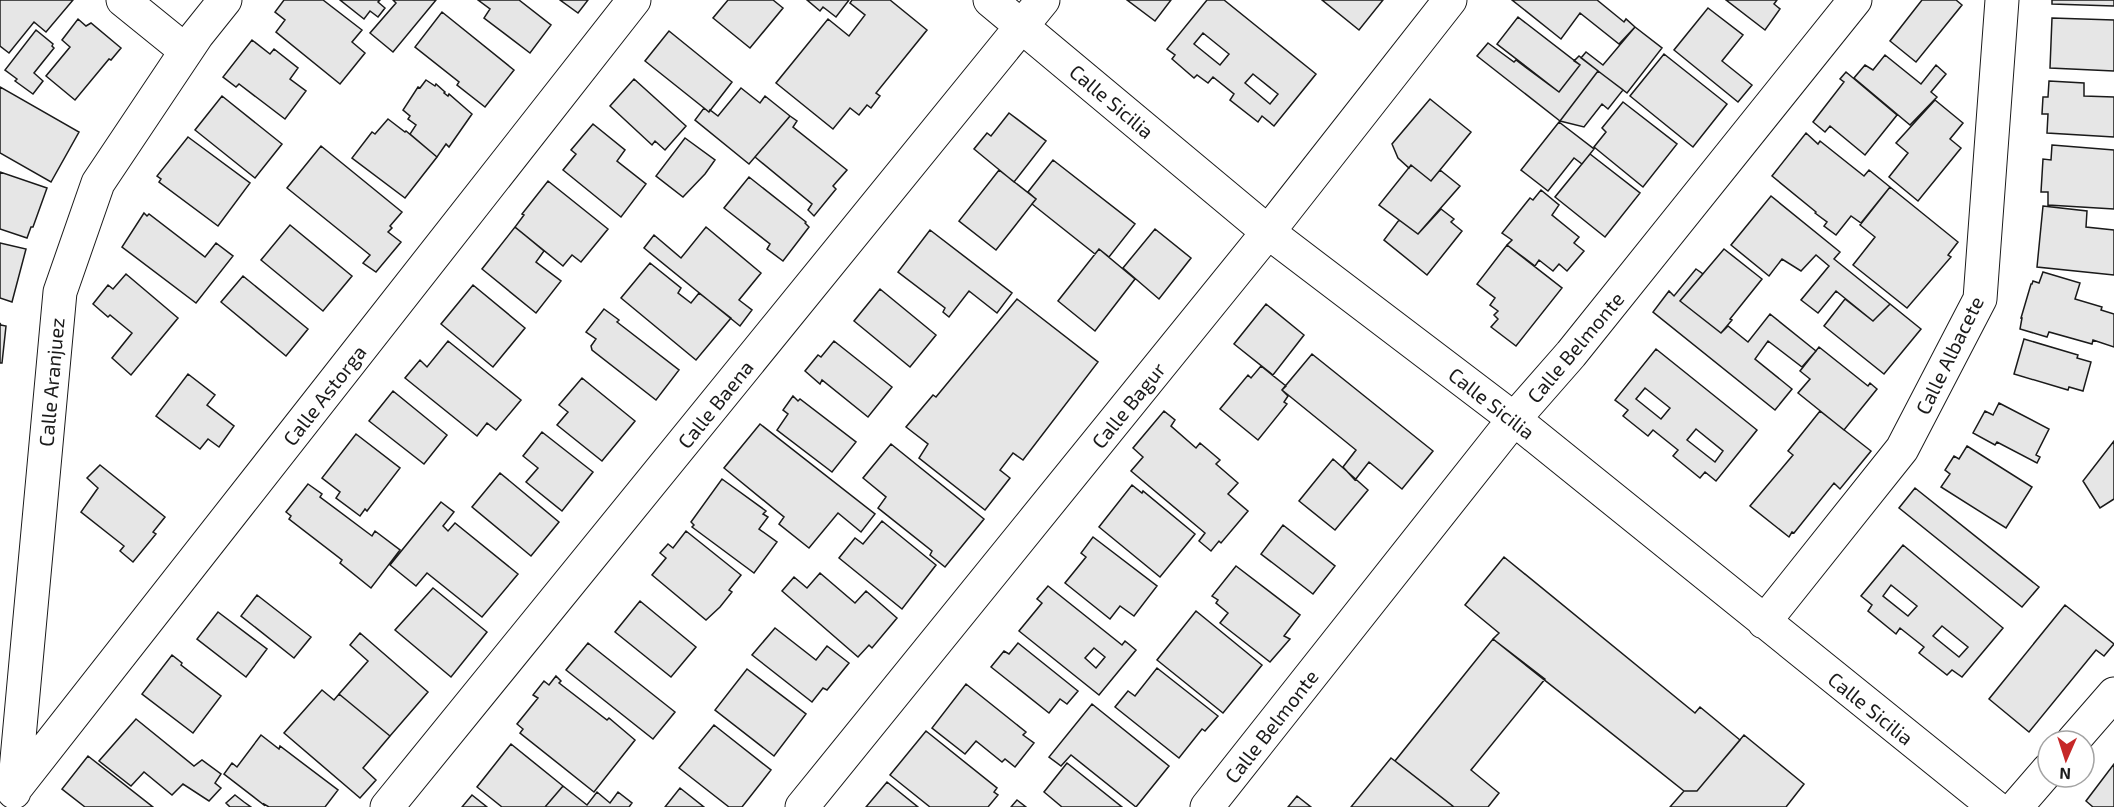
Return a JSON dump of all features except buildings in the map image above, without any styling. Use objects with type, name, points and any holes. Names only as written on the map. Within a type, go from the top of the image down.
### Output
[{"type":"street","points":[[123,0],[186,51]]},
{"type":"street","name":"Calle Aranjuez","points":[[17,799],[60,292],[98,183],[186,51],[225,0]]},
{"type":"street","name":"Calle Astorga","points":[[17,799],[634,0]]},
{"type":"street","name":"Calle Sicilia","points":[[990,0],[1268,232],[1514,419],[1995,807]]},
{"type":"street","name":"Calle Baena","points":[[387,807],[1043,0]]},
{"type":"street","name":"Calle Bagur","points":[[802,807],[1268,232],[1450,0]]},
{"type":"street","name":"Calle Belmonte","points":[[1206,807],[1514,419],[1571,354],[1855,0]]},
{"type":"street","name":"Calle Albacete","points":[[1764,622],[1902,449],[1980,298],[2002,0]]},
{"type":"street","points":[[2083,729],[2114,694]]},
{"type":"street","points":[[2016,807],[2036,784]]}]
